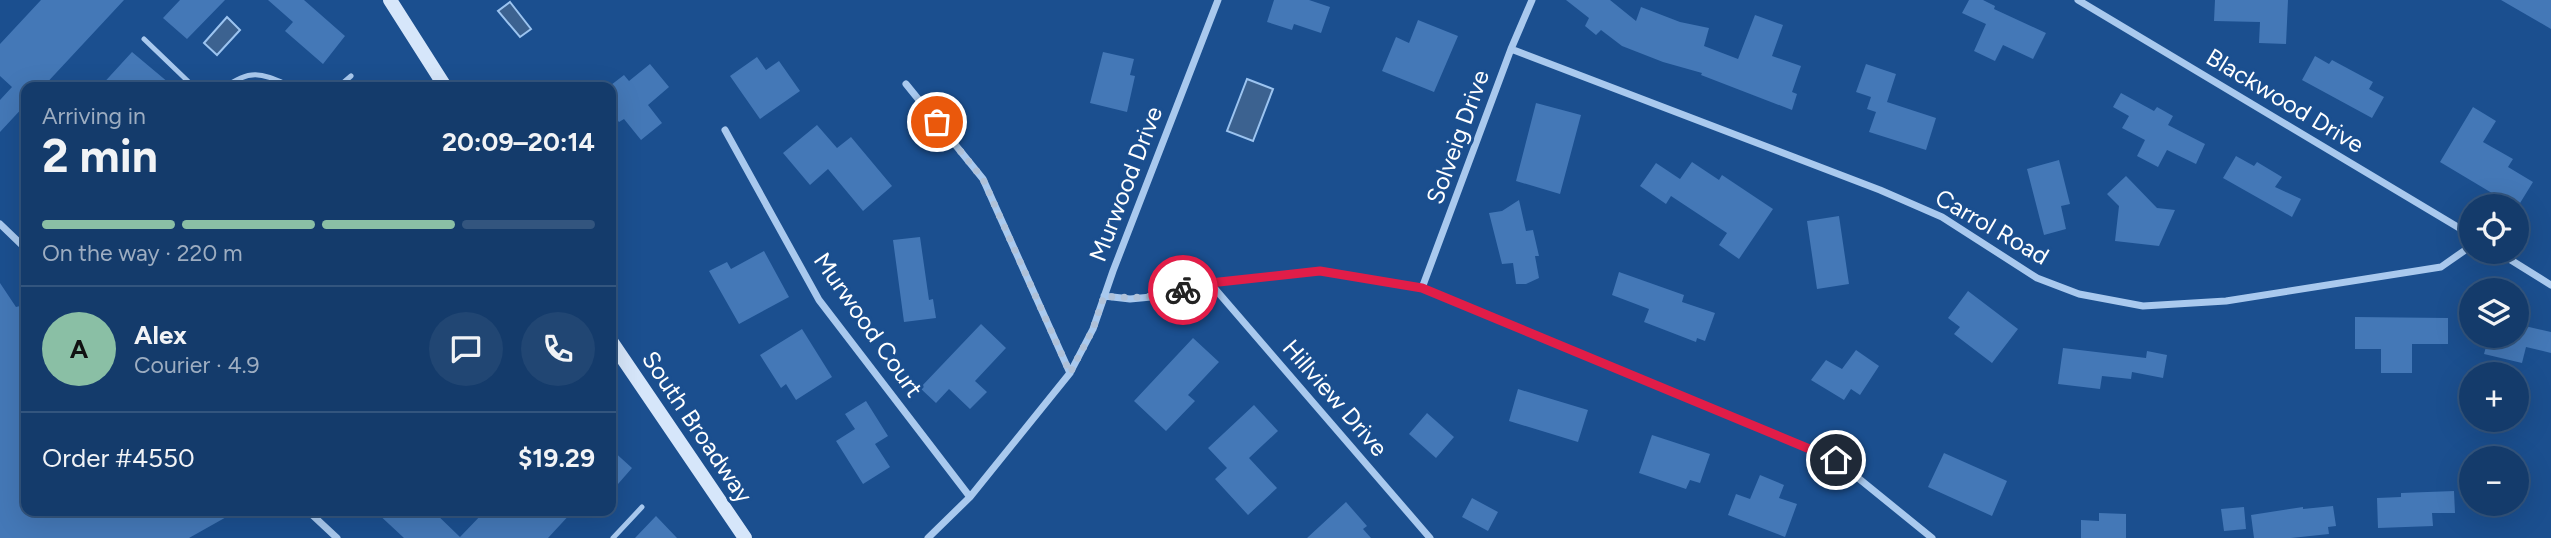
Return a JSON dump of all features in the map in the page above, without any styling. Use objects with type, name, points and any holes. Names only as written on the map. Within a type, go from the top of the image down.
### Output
[{"type":"main road","points":[[390,0],[442,82]]},
{"type":"main road","name":"South Broadway","points":[[616,348],[745,538]]},
{"type":"street","name":"Murwood Drive","points":[[928,538],[970,497],[1070,373],[1093,329],[1218,0]]},
{"type":"street","name":"Solveig Drive","points":[[1422,288],[1511,49],[1532,0]]},
{"type":"street","name":"Blackwood Drive","points":[[2078,0],[2459,228]]},
{"type":"street","name":"Carrol Road","points":[[1511,49],[1880,190],[1942,217],[2038,278],[2079,294],[2143,306],[2226,301],[2441,267],[2459,254]]},
{"type":"street","points":[[906,84],[983,179],[1070,373]]},
{"type":"street","name":"Murwood Court","points":[[726,131],[819,300],[970,497]]},
{"type":"street","points":[[0,224],[21,244]]},
{"type":"street","points":[[2517,264],[2551,285]]},
{"type":"street","points":[[1104,296],[1130,299],[1162,296],[1210,283],[1320,271],[1422,288],[1836,460],[1932,538]]},
{"type":"street","name":"Hillview Drive","points":[[1210,283],[1430,538]]},
{"type":"street","points":[[313,516],[337,538]]},
{"type":"lane","points":[[144,39],[189,82]]},
{"type":"lane","points":[[231,82],[240,75],[257,73],[280,82]]},
{"type":"lane","points":[[344,82],[351,76]]},
{"type":"lane","points":[[613,538],[642,507]]},
{"type":"water","points":[[510,2],[531,29],[520,37],[498,11]]},
{"type":"water","points":[[227,17],[240,30],[217,55],[204,43]]},
{"type":"water","points":[[1247,79],[1273,89],[1253,141],[1227,131]]},
{"type":"building","points":[[41,0],[124,0],[48,82],[21,82],[21,109],[0,132],[0,100],[12,87],[0,76],[0,44]]},
{"type":"building","points":[[180,0],[225,0],[187,39],[163,18]]},
{"type":"building","points":[[268,0],[304,0],[345,36],[323,64],[285,31],[293,22]]},
{"type":"building","points":[[1274,0],[1309,0],[1330,7],[1321,33],[1294,24],[1292,30],[1267,22]]},
{"type":"building","points":[[1566,0],[1610,0],[1636,21],[1641,7],[1680,22],[1709,28],[1704,46],[1738,59],[1755,15],[1783,25],[1772,56],[1801,66],[1792,92],[1797,94],[1792,110],[1701,75],[1702,73],[1622,46],[1601,30],[1596,35],[1585,26],[1589,18]]},
{"type":"building","points":[[1969,0],[1983,0],[1995,6],[1994,9],[2046,33],[2033,59],[2003,45],[1995,61],[1974,51],[1986,24],[1962,13]]},
{"type":"building","points":[[2215,0],[2288,0],[2286,44],[2259,43],[2260,22],[2214,21]]},
{"type":"building","points":[[2501,0],[2551,0],[2551,29]]},
{"type":"building","points":[[1418,20],[1458,36],[1434,92],[1382,71],[1396,37],[1409,43]]},
{"type":"building","points":[[132,52],[168,82],[104,82]]},
{"type":"building","points":[[1103,52],[1134,59],[1130,75],[1135,76],[1127,112],[1090,103]]},
{"type":"building","points":[[2315,56],[2329,64],[2332,60],[2373,82],[2369,89],[2384,97],[2372,118],[2302,80]]},
{"type":"building","points":[[757,57],[766,70],[779,61],[800,91],[760,119],[730,76]]},
{"type":"building","points":[[650,64],[669,87],[648,105],[662,123],[641,140],[624,119],[619,122],[616,118],[615,82],[624,75],[629,81]]},
{"type":"building","points":[[1866,64],[1896,74],[1887,102],[1936,118],[1926,150],[1869,132],[1876,112],[1867,109],[1871,97],[1856,92]]},
{"type":"building","points":[[2121,93],[2154,111],[2157,107],[2173,116],[2168,125],[2205,144],[2196,164],[2167,150],[2158,167],[2137,156],[2145,140],[2122,128],[2129,116],[2113,107]]},
{"type":"building","points":[[1536,103],[1581,115],[1560,194],[1516,181]]},
{"type":"building","points":[[2473,107],[2496,121],[2483,142],[2513,159],[2508,167],[2533,182],[2526,194],[2494,194],[2440,162]]},
{"type":"building","points":[[817,125],[837,148],[851,137],[892,186],[863,211],[828,169],[810,185],[783,153]]},
{"type":"building","points":[[2236,156],[2254,166],[2257,162],[2282,177],[2275,187],[2301,199],[2292,217],[2223,178]]},
{"type":"building","points":[[2059,160],[2070,204],[2061,206],[2066,229],[2044,235],[2027,169]]},
{"type":"building","points":[[1692,162],[1719,180],[1722,175],[1773,209],[1739,259],[1719,245],[1727,233],[1671,196],[1666,204],[1640,186],[1656,163],[1680,179]]},
{"type":"building","points":[[2126,176],[2157,208],[2175,210],[2159,246],[2115,241],[2119,206],[2107,194]]},
{"type":"building","points":[[1519,200],[1526,231],[1533,230],[1539,256],[1535,256],[1539,278],[1526,284],[1516,284],[1513,263],[1502,264],[1489,213],[1502,211]]},
{"type":"building","points":[[1839,216],[1849,284],[1817,289],[1807,221]]},
{"type":"building","points":[[920,237],[929,300],[933,299],[936,318],[904,322],[893,240]]},
{"type":"building","points":[[764,251],[789,297],[739,324],[709,271],[727,262],[731,269]]},
{"type":"building","points":[[1619,272],[1684,295],[1682,302],[1715,313],[1705,341],[1697,338],[1696,342],[1644,322],[1649,309],[1612,295]]},
{"type":"building","points":[[0,283],[16,307],[21,308],[21,516],[228,516],[189,538],[0,538]]},
{"type":"building","points":[[1968,291],[2018,329],[1992,363],[1954,334],[1960,327],[1948,318]]},
{"type":"building","points":[[2355,317],[2448,318],[2448,344],[2412,344],[2412,373],[2381,373],[2381,349],[2355,349]]},
{"type":"building","points":[[981,324],[1006,348],[975,381],[987,392],[970,409],[949,389],[936,403],[920,388]]},
{"type":"building","points":[[2529,327],[2551,332],[2551,353],[2529,348]]},
{"type":"building","points":[[802,329],[832,377],[796,400],[786,384],[781,388],[760,355]]},
{"type":"building","points":[[1193,338],[1219,362],[1188,395],[1195,401],[1166,431],[1134,401]]},
{"type":"building","points":[[2063,348],[2146,358],[2147,351],[2167,355],[2163,378],[2132,372],[2131,379],[2102,376],[2100,389],[2058,384]]},
{"type":"building","points":[[2486,348],[2526,348],[2522,362],[2484,354]]},
{"type":"building","points":[[1856,350],[1879,366],[1860,395],[1851,389],[1844,400],[1811,380],[1826,360],[1842,369]]},
{"type":"building","points":[[1518,389],[1588,410],[1578,442],[1509,421]]},
{"type":"building","points":[[866,401],[888,436],[875,444],[890,467],[863,484],[836,441],[855,429],[845,414]]},
{"type":"building","points":[[1254,405],[1278,431],[1249,458],[1277,488],[1248,515],[1215,479],[1227,468],[1208,448]]},
{"type":"building","points":[[1427,413],[1454,437],[1436,458],[1409,434]]},
{"type":"building","points":[[1652,435],[1710,454],[1700,483],[1690,480],[1686,489],[1639,473]]},
{"type":"building","points":[[1944,453],[2007,481],[1992,516],[1928,487]]},
{"type":"building","points":[[616,454],[632,468],[616,486]]},
{"type":"building","points":[[1760,475],[1784,485],[1779,498],[1797,504],[1785,537],[1728,515],[1736,494],[1750,499]]},
{"type":"building","points":[[2454,491],[2455,513],[2432,513],[2433,526],[2378,528],[2377,498],[2401,497],[2401,493]]},
{"type":"building","points":[[1472,498],[1498,512],[1488,531],[1462,517]]},
{"type":"building","points":[[1346,502],[1367,526],[1363,529],[1371,538],[1307,538]]},
{"type":"building","points":[[2333,506],[2336,526],[2328,527],[2329,534],[2254,538],[2251,515],[2303,507]]},
{"type":"building","points":[[2244,507],[2246,529],[2224,531],[2221,509]]},
{"type":"building","points":[[2099,513],[2126,514],[2126,538],[2081,538],[2081,520],[2099,521]]},
{"type":"building","points":[[380,516],[438,516],[460,537],[480,516],[568,516],[548,538],[404,538]]},
{"type":"building","points":[[656,516],[677,538],[635,538]]},
{"type":"way so far","points":[[937,122],[983,179],[1070,373],[1093,329],[1104,296],[1130,299],[1162,296],[1183,290]]},
{"type":"route","points":[[1183,290],[1210,283],[1320,271],[1422,288],[1836,460]]}]
